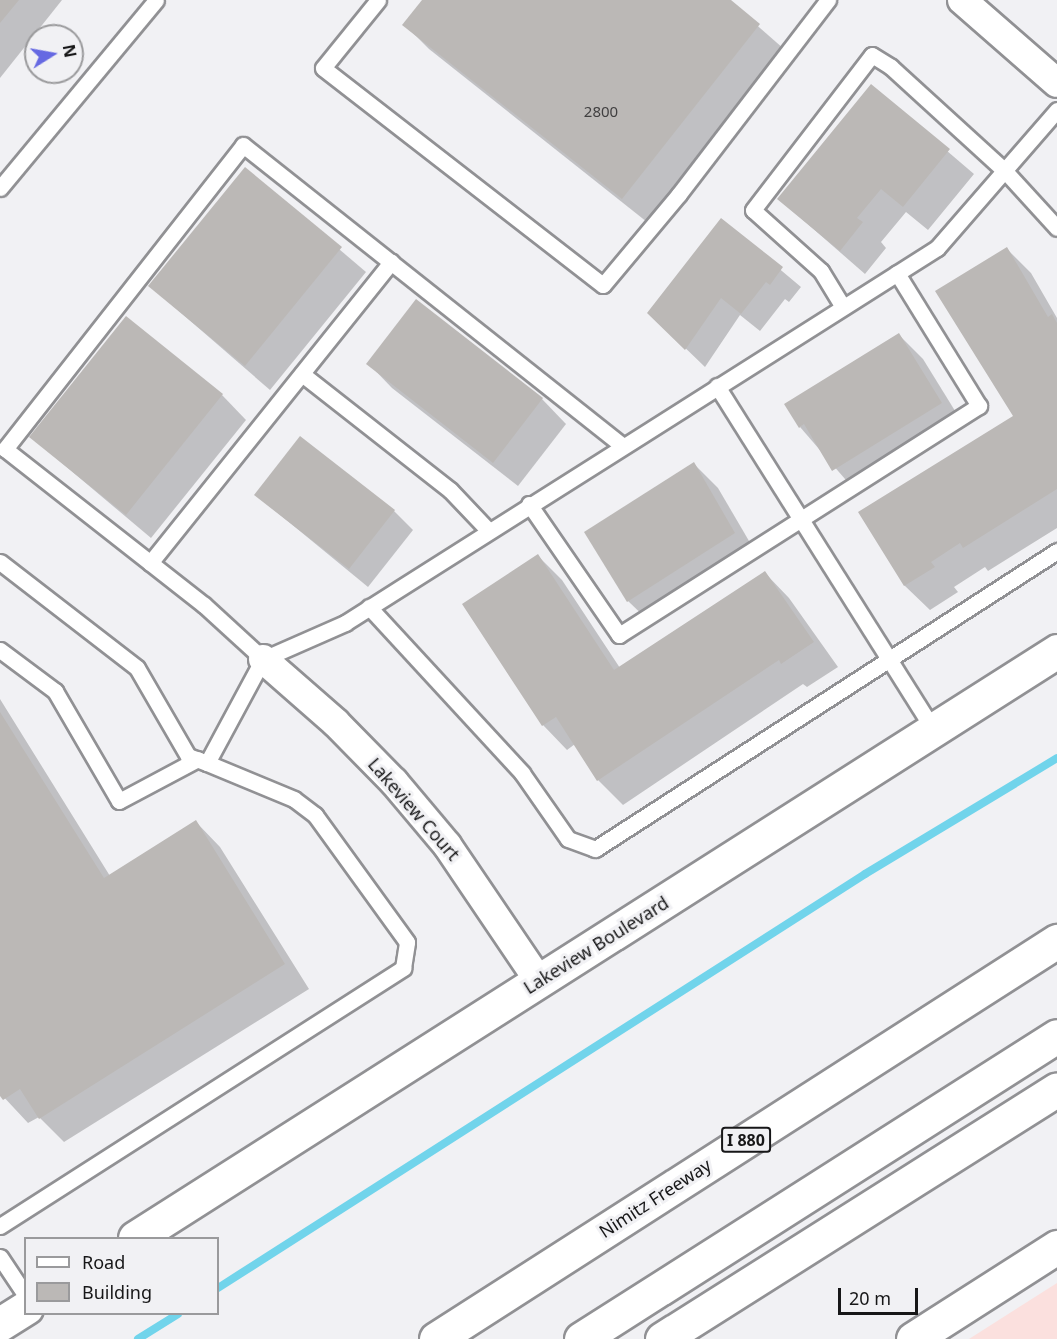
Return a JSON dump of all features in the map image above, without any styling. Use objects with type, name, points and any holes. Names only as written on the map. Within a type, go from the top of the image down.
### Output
[{"type":"main road","name":"Lakeview Boulevard","points":[[138,1237],[1057,651]]},
{"type":"main road","name":"Nimitz Freeway","points":[[436,1339],[1057,941]]},
{"type":"main road","points":[[580,1339],[1057,1036]]},
{"type":"main road","points":[[662,1339],[1057,1089]]},
{"type":"main road","points":[[913,1339],[1057,1247]]},
{"type":"main road","points":[[0,1324],[24,1309]]},
{"type":"street","points":[[962,0],[1057,83]]},
{"type":"street","name":"Lakeview Court","points":[[263,659],[336,723],[394,782],[447,845],[539,981]]},
{"type":"lane","points":[[0,188],[156,0]]},
{"type":"lane","points":[[378,0],[323,68],[603,285],[679,194],[826,0]]},
{"type":"lane","points":[[843,307],[820,271],[753,210],[872,55],[891,67],[1005,171],[1057,228]]},
{"type":"lane","points":[[0,650],[55,691],[119,801],[203,761],[263,659],[345,623],[622,445],[937,248],[1057,110]]},
{"type":"lane","points":[[263,659],[150,563],[5,449],[243,145],[622,445]]},
{"type":"lane","points":[[150,563],[391,262]]},
{"type":"lane","points":[[529,504],[618,635],[979,406],[897,273]]},
{"type":"lane","points":[[302,374],[450,490],[488,530]]},
{"type":"lane","points":[[717,386],[891,658],[934,730]]},
{"type":"lane","points":[[369,607],[522,772],[568,838],[595,849],[1057,551]]},
{"type":"lane","points":[[0,562],[137,668],[189,756],[294,799],[315,815],[407,942],[403,968],[0,1226]]},
{"type":"lane","points":[[0,1257],[24,1293]]},
{"type":"shaded area","points":[[1057,1283],[1057,1339],[969,1339]]},
{"type":"building","points":[[0,0],[19,0],[0,23]]},
{"type":"building","points":[[422,0],[731,0],[760,24],[622,199],[402,25]]},
{"type":"building","points":[[871,84],[950,149],[903,207],[881,189],[857,218],[863,222],[840,251],[777,199]]},
{"type":"building","points":[[245,167],[342,247],[245,366],[148,286]]},
{"type":"building","points":[[721,218],[783,267],[770,285],[766,282],[741,314],[721,298],[685,350],[647,313]]},
{"type":"building","points":[[1007,247],[1048,317],[1052,314],[1057,323],[1057,489],[963,548],[960,543],[931,562],[935,567],[904,586],[858,512],[1013,416],[935,291]]},
{"type":"building","points":[[416,299],[543,398],[493,463],[366,364]]},
{"type":"building","points":[[126,316],[223,394],[126,515],[29,437]]},
{"type":"building","points":[[899,333],[942,403],[832,471],[804,424],[799,428],[784,404]]},
{"type":"building","points":[[300,436],[395,510],[349,569],[254,495]]},
{"type":"building","points":[[694,462],[735,533],[627,602],[584,532]]},
{"type":"building","points":[[538,554],[614,670],[765,571],[814,642],[781,664],[779,660],[597,781],[556,717],[542,726],[462,604]]},
{"type":"building","points":[[0,712],[104,878],[196,820],[285,964],[39,1119],[20,1089],[3,1100],[0,1096]]},
{"type":"waterway","points":[[219,1287],[865,874],[1057,758]]},
{"type":"waterway","points":[[138,1339],[176,1315]]}]
